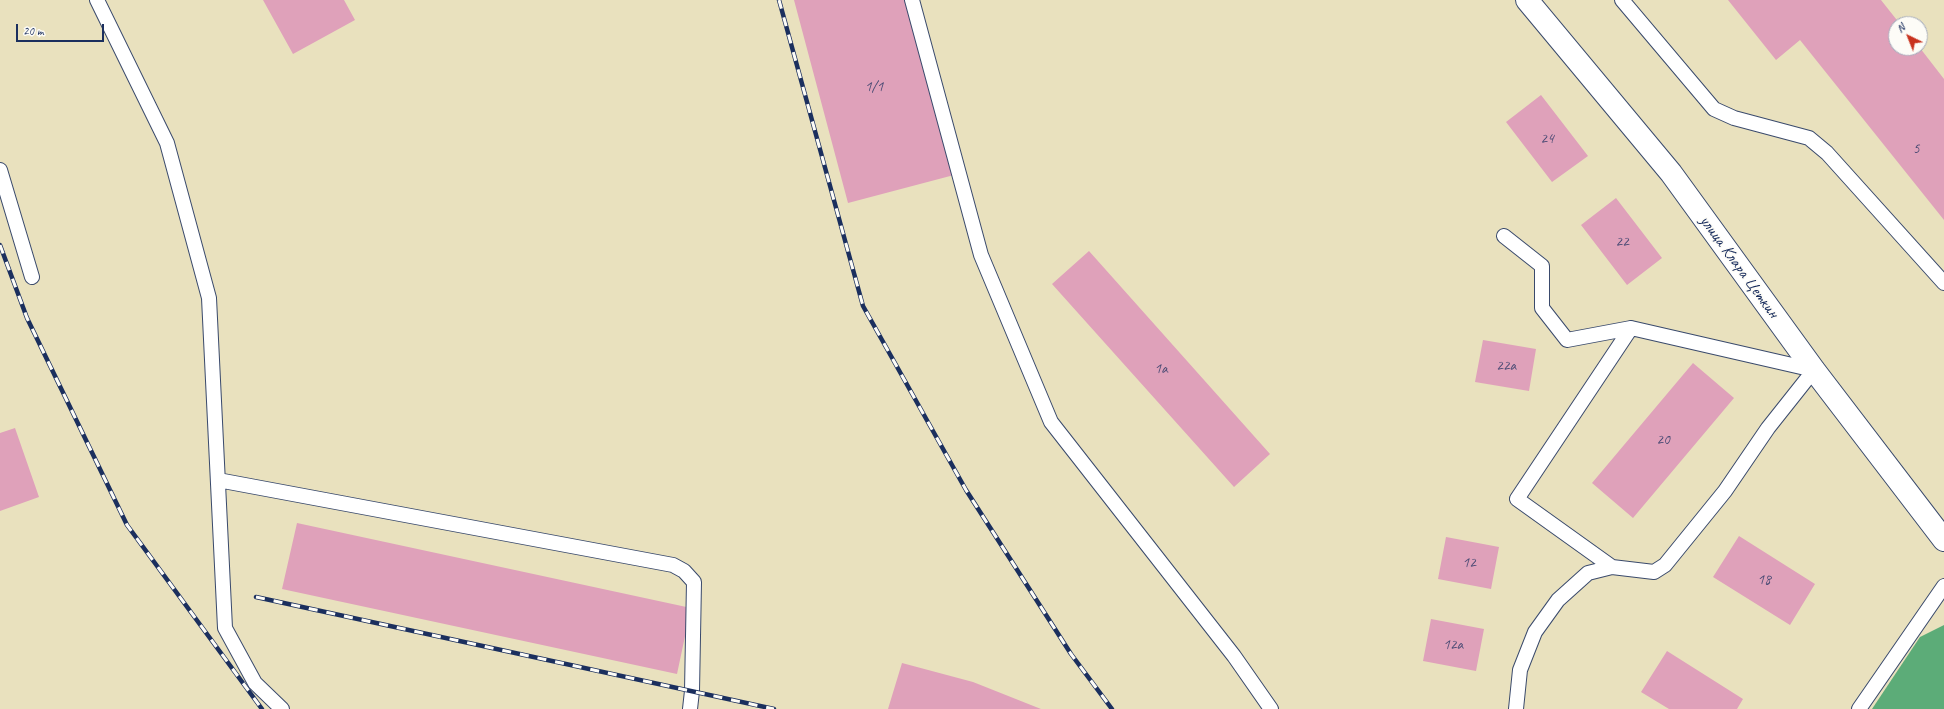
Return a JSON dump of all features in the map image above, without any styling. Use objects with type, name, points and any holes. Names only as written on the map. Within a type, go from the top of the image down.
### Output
[{"type":"street","name":"улица Клара Цеткин","points":[[1527,0],[1671,173],[1814,370],[1944,540]]},
{"type":"lane","points":[[97,0],[167,143],[209,298],[225,628],[255,683],[282,709]]},
{"type":"lane","points":[[912,0],[981,255],[1051,422],[1234,656],[1271,709]]},
{"type":"lane","points":[[1622,0],[1714,109],[1734,118],[1809,138],[1827,153],[1944,283]]},
{"type":"lane","points":[[0,170],[32,277]]},
{"type":"lane","points":[[1504,236],[1542,266],[1542,308],[1567,340],[1631,328],[1814,370],[1768,428],[1707,513],[1665,565],[1654,572],[1612,567],[1588,573],[1558,600],[1535,632],[1520,670],[1516,709]]},
{"type":"lane","points":[[1612,567],[1517,499],[1631,328]]},
{"type":"lane","points":[[218,480],[672,565],[684,571],[694,582],[692,691],[690,709]]},
{"type":"lane","points":[[1859,709],[1944,586]]},
{"type":"green space","points":[[1944,625],[1944,709],[1872,709],[1920,637]]},
{"type":"building","points":[[263,0],[344,0],[355,20],[293,54]]},
{"type":"building","points":[[794,0],[908,0],[954,175],[848,203]]},
{"type":"building","points":[[1728,0],[1881,0],[1894,16],[1888,16],[1888,56],[1926,56],[1944,79],[1944,220],[1800,40],[1776,60]]},
{"type":"building","points":[[1541,95],[1588,156],[1552,182],[1506,122]]},
{"type":"building","points":[[1616,198],[1662,258],[1627,285],[1581,225]]},
{"type":"building","points":[[1089,251],[1270,454],[1234,487],[1052,284]]},
{"type":"building","points":[[1483,340],[1536,349],[1529,391],[1475,382]]},
{"type":"building","points":[[1693,363],[1734,398],[1633,518],[1592,483]]},
{"type":"building","points":[[15,428],[39,497],[0,511],[0,433]]},
{"type":"building","points":[[297,523],[691,608],[677,674],[282,589]]},
{"type":"building","points":[[1739,536],[1815,584],[1790,625],[1713,577]]},
{"type":"building","points":[[1446,537],[1499,547],[1491,589],[1438,579]]},
{"type":"building","points":[[1431,619],[1484,629],[1476,671],[1423,661]]},
{"type":"building","points":[[1667,651],[1743,699],[1737,709],[1669,709],[1641,692]]},
{"type":"building","points":[[902,663],[973,682],[1041,709],[888,709]]},
{"type":"railway","points":[[779,0],[863,306],[966,490],[1071,654],[1112,709]]},
{"type":"railway","points":[[0,245],[27,318],[127,525],[262,709]]},
{"type":"railway","points":[[256,597],[774,709]]}]
